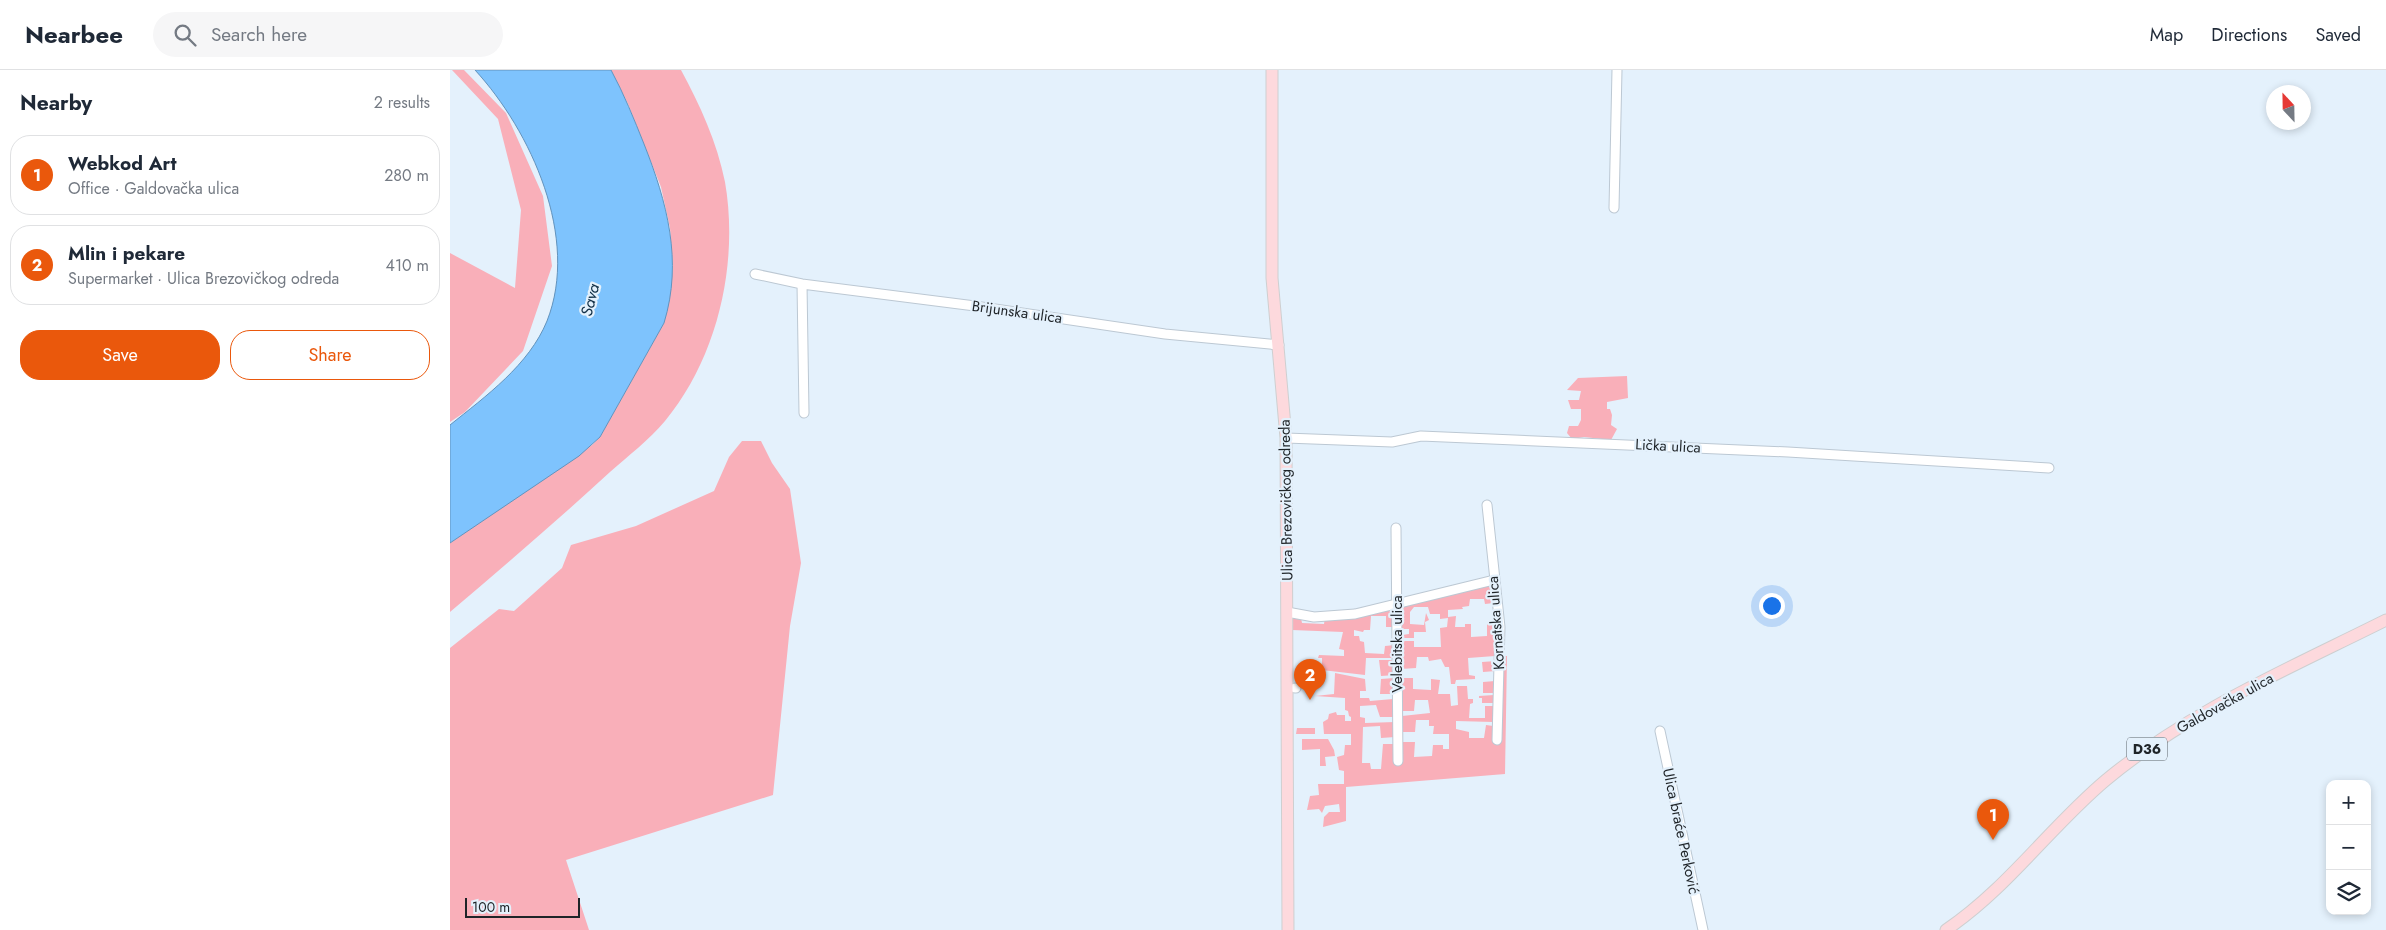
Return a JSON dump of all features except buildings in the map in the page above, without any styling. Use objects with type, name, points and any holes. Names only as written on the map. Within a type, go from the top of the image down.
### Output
[{"type":"main road","name":"Ulica Brezovičkog odreda","points":[[1272,70],[1272,278],[1286,438],[1288,930]]},
{"type":"main road","name":"Galdovačka ulica","points":[[1946,930],[1994,894],[2076,809],[2105,781],[2135,757],[2197,716],[2386,620]]},
{"type":"street","points":[[1614,208],[1617,70]]},
{"type":"street","name":"Brijunska ulica","points":[[755,274],[802,284],[975,306],[1165,334],[1279,345]]},
{"type":"street","points":[[802,284],[804,413]]},
{"type":"street","name":"Lička ulica","points":[[1286,438],[1392,442],[1421,436],[1788,452],[2049,468]]},
{"type":"street","name":"Kornatska ulica","points":[[1487,505],[1500,627],[1497,740]]},
{"type":"street","name":"Velebitska ulica","points":[[1396,528],[1398,761]]},
{"type":"street","points":[[1287,612],[1314,617],[1378,610],[1397,603],[1494,580]]},
{"type":"street","name":"Ulica braće Perković","points":[[1660,731],[1703,930]]},
{"type":"shaded area","points":[[452,70],[464,70],[506,113],[543,196],[552,266],[523,351],[465,412],[450,422],[450,253],[515,288],[521,210],[498,119]]},
{"type":"shaded area","points":[[611,70],[681,70],[713,138],[725,182],[729,213],[729,245],[720,308],[711,339],[699,368],[683,396],[652,435],[571,508],[450,612],[450,543],[592,445],[600,437],[664,323],[673,268],[670,228],[661,187],[628,104]]},
{"type":"shaded area","points":[[1627,376],[1628,398],[1607,402],[1607,409],[1610,409],[1612,415],[1611,425],[1617,429],[1611,440],[1584,437],[1572,439],[1567,433],[1569,426],[1578,426],[1581,420],[1581,409],[1571,409],[1568,400],[1579,400],[1581,391],[1567,390],[1578,378]]},
{"type":"shaded area","points":[[742,441],[761,441],[772,463],[790,489],[801,563],[790,626],[773,795],[566,860],[589,930],[450,930],[450,648],[499,609],[514,611],[562,568],[571,545],[636,526],[714,491],[729,457]]},
{"type":"shaded area","points":[[1489,584],[1494,603],[1485,604],[1484,599],[1470,599],[1469,606],[1462,607],[1463,609],[1448,610],[1448,617],[1456,616],[1455,627],[1465,627],[1465,624],[1471,624],[1471,637],[1487,636],[1487,624],[1495,622],[1495,656],[1468,658],[1469,675],[1475,676],[1475,679],[1456,680],[1455,684],[1451,684],[1449,667],[1445,667],[1441,659],[1429,661],[1428,657],[1417,657],[1416,668],[1401,669],[1401,641],[1414,641],[1414,647],[1441,647],[1440,628],[1447,627],[1448,618],[1440,619],[1440,614],[1430,614],[1428,607],[1414,607],[1410,612],[1410,624],[1424,625],[1426,613],[1429,620],[1425,622],[1426,632],[1414,632],[1414,638],[1402,638],[1402,635],[1409,634],[1409,629],[1401,629],[1402,606]]},
{"type":"shaded area","points":[[1391,609],[1394,611],[1394,627],[1386,627],[1386,616],[1371,616],[1370,630],[1364,630],[1363,632],[1354,630],[1354,636],[1359,636],[1360,641],[1364,642],[1365,653],[1384,654],[1385,646],[1395,645],[1395,658],[1366,658],[1365,675],[1322,670],[1322,658],[1318,658],[1319,655],[1344,656],[1344,650],[1339,649],[1343,632],[1292,630],[1292,619],[1295,617],[1301,618],[1302,623],[1324,624],[1325,617]]},
{"type":"shaded area","points":[[1502,656],[1507,656],[1505,774],[1346,787],[1346,821],[1323,827],[1324,817],[1329,812],[1340,812],[1339,804],[1325,806],[1322,813],[1319,809],[1307,810],[1310,796],[1319,795],[1318,784],[1344,784],[1344,771],[1339,770],[1337,757],[1344,755],[1345,745],[1351,745],[1351,734],[1324,734],[1323,722],[1328,719],[1329,714],[1336,712],[1337,715],[1345,715],[1345,721],[1351,721],[1348,711],[1345,710],[1345,698],[1315,696],[1334,694],[1335,673],[1365,679],[1366,691],[1360,691],[1360,698],[1369,698],[1370,701],[1393,699],[1395,717],[1380,717],[1376,705],[1360,706],[1360,717],[1365,718],[1365,723],[1395,722],[1395,737],[1381,738],[1380,726],[1363,727],[1362,763],[1370,763],[1371,769],[1381,769],[1383,744],[1395,744],[1394,764],[1401,765],[1402,742],[1415,742],[1414,757],[1432,756],[1433,745],[1443,745],[1443,749],[1449,749],[1449,734],[1433,734],[1434,726],[1429,726],[1429,720],[1416,720],[1415,732],[1401,732],[1402,716],[1430,713],[1428,700],[1415,700],[1414,711],[1402,711],[1401,678],[1413,678],[1413,689],[1431,690],[1431,679],[1440,680],[1438,694],[1450,694],[1451,706],[1458,705],[1457,686],[1467,686],[1468,699],[1473,699],[1473,703],[1470,704],[1469,718],[1485,718],[1485,706],[1494,706],[1493,722],[1456,721],[1456,729],[1469,732],[1469,738],[1484,738],[1486,725],[1493,726]]},
{"type":"shaded area","points":[[1379,660],[1395,660],[1395,675],[1381,676]]},
{"type":"shaded area","points":[[1496,661],[1496,671],[1483,672],[1482,662]]},
{"type":"shaded area","points":[[1394,678],[1394,694],[1380,694],[1381,679]]},
{"type":"shaded area","points":[[1495,681],[1495,693],[1483,693],[1483,682]]},
{"type":"shaded area","points":[[1494,695],[1494,703],[1482,703],[1482,698],[1479,698],[1479,696]]},
{"type":"shaded area","points":[[1297,728],[1315,728],[1315,734],[1296,734]]},
{"type":"shaded area","points":[[1302,739],[1328,739],[1335,756],[1325,757],[1326,766],[1320,766],[1320,749],[1302,750]]},
{"type":"water","name":"Sava","points":[[475,70],[611,70],[625,97],[660,188],[670,232],[672,277],[670,300],[664,323],[600,437],[579,456],[450,543],[450,425],[505,379],[518,366],[539,337],[547,321],[556,289],[558,255],[553,221],[544,187],[531,154],[515,123],[496,95]]},
{"type":"place","name":"Mlin i pekare","points":[[1310,700]]},
{"type":"place","name":"Webkod Art","points":[[1993,840]]}]
